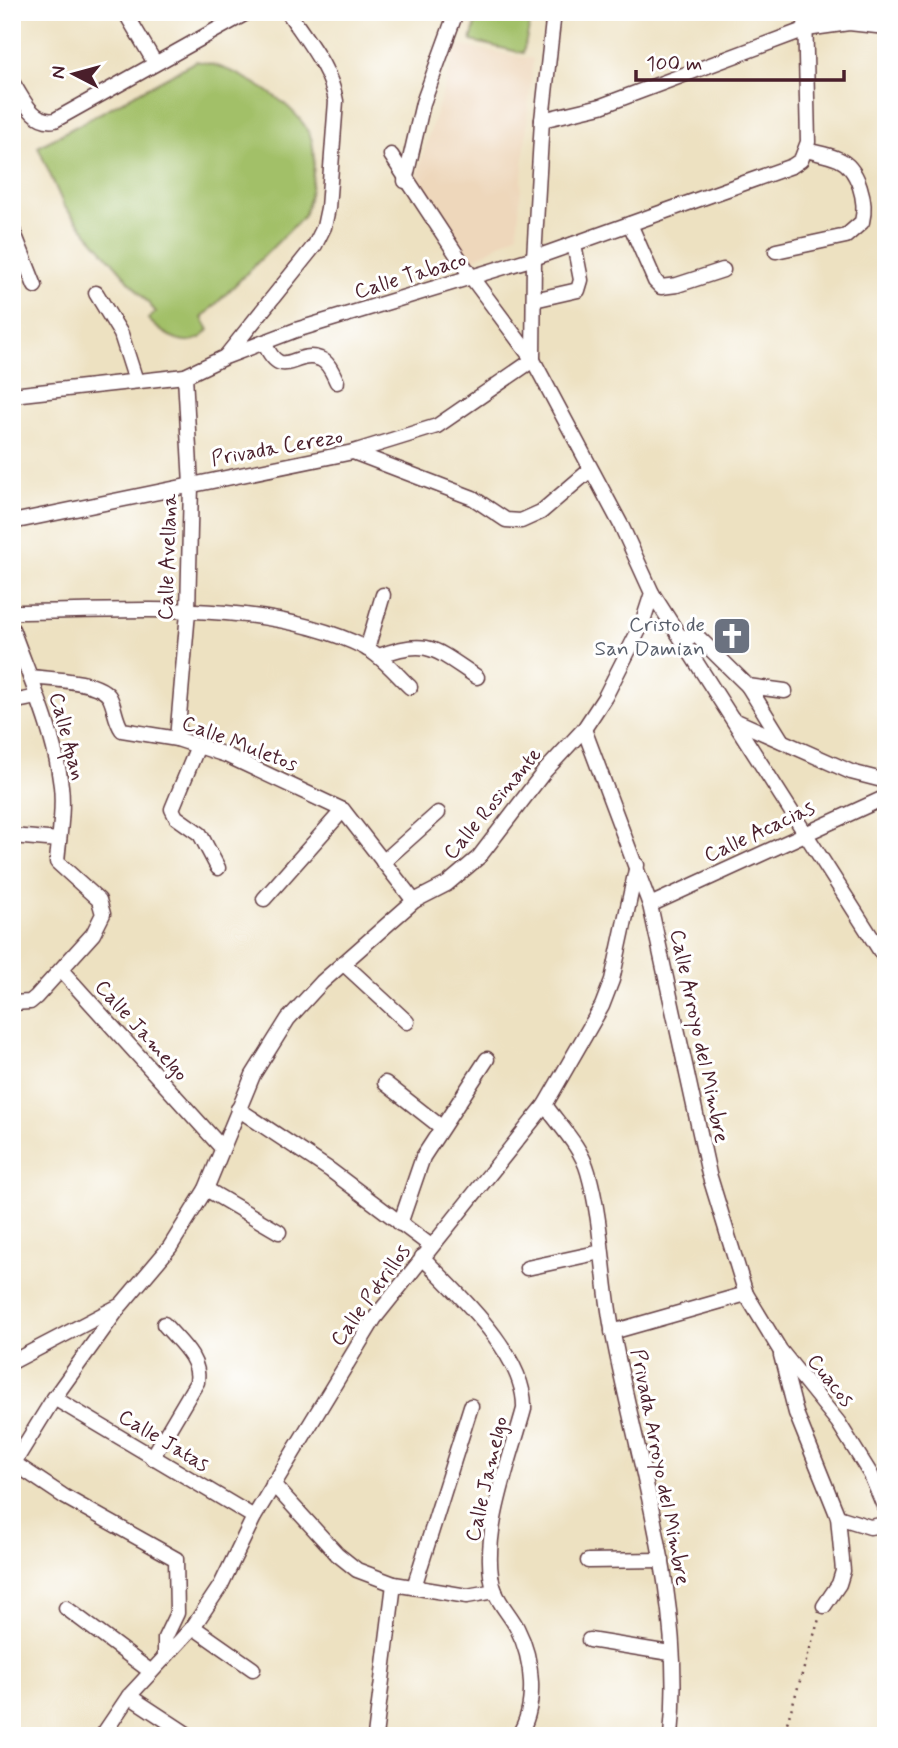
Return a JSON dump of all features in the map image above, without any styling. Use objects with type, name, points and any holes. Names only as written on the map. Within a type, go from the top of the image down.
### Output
[{"type":"street","points":[[125,12],[155,63]]},
{"type":"street","points":[[12,82],[34,116],[43,121],[62,117],[247,12]]},
{"type":"street","points":[[225,357],[315,245],[328,208],[336,101],[333,86],[326,68],[288,12]]},
{"type":"street","points":[[533,360],[534,258],[542,120],[554,12]]},
{"type":"street","points":[[776,251],[846,236],[862,222],[864,205],[854,173],[839,159],[806,150],[805,12]]},
{"type":"street","points":[[405,181],[423,103],[454,15]]},
{"type":"street","points":[[542,120],[601,106],[806,29],[839,24],[886,27]]},
{"type":"street","name":"Calle Tabaco","points":[[12,395],[185,376],[264,342],[534,258],[792,166],[801,160],[806,150]]},
{"type":"street","points":[[391,155],[405,181],[472,278],[533,360],[621,525],[653,593],[886,960]]},
{"type":"street","points":[[630,224],[654,281],[661,287],[677,285],[723,270]]},
{"type":"street","points":[[12,228],[35,286]]},
{"type":"street","points":[[534,300],[578,290],[580,280],[574,244]]},
{"type":"street","points":[[96,293],[121,334],[136,381]]},
{"type":"street","points":[[264,342],[271,359],[277,363],[320,359],[337,382]]},
{"type":"street","points":[[353,452],[437,426],[533,360]]},
{"type":"street","name":"Calle Avellana","points":[[177,739],[188,612],[191,485],[185,376]]},
{"type":"street","name":"Privada Cerezo","points":[[12,522],[353,452],[473,498],[497,516],[514,522],[528,520],[541,512],[590,470]]},
{"type":"street","name":"Calle Rosinante","points":[[12,1362],[121,1305],[170,1247],[206,1189],[253,1074],[288,1019],[343,963],[414,901],[464,873],[584,729],[621,671],[653,593]]},
{"type":"street","points":[[373,652],[383,595]]},
{"type":"street","points":[[12,612],[188,612],[252,616],[314,629],[373,652],[410,687]]},
{"type":"street","name":"Calle Apan","points":[[12,629],[37,697],[61,786],[59,866],[99,900],[103,914],[93,934],[33,1000],[12,1003]]},
{"type":"street","points":[[682,637],[697,636],[748,686],[782,741]]},
{"type":"street","points":[[373,652],[421,645],[437,650],[477,677]]},
{"type":"street","name":"Calle Muletos","points":[[30,677],[75,682],[102,690],[110,698],[122,730],[177,739],[226,755],[343,810],[414,901]]},
{"type":"street","points":[[748,686],[785,691]]},
{"type":"street","points":[[12,702],[37,697]]},
{"type":"street","points":[[734,720],[851,772],[886,781]]},
{"type":"street","name":"Calle Arroyo del Mimbre","points":[[584,729],[650,905],[709,1174],[746,1294],[780,1350]]},
{"type":"street","points":[[198,746],[173,807],[174,815],[200,834],[218,868]]},
{"type":"street","name":"Calle Acacias","points":[[650,905],[804,832],[886,797]]},
{"type":"street","points":[[264,899],[343,810]]},
{"type":"street","points":[[383,862],[438,813]]},
{"type":"street","points":[[12,836],[59,840]]},
{"type":"street","name":"Calle Potrillos","points":[[102,1736],[129,1696],[193,1627],[240,1552],[254,1517],[273,1484],[374,1319],[545,1105],[607,993],[637,865]]},
{"type":"street","points":[[343,963],[407,1022]]},
{"type":"street","name":"Calle Jamelgo","points":[[61,970],[222,1148]]},
{"type":"street","points":[[400,1224],[415,1175],[441,1127],[487,1059]]},
{"type":"street","points":[[385,1083],[441,1127]]},
{"type":"street","name":"Privada Arroyo del Mimbre","points":[[545,1105],[582,1156],[588,1170],[612,1332],[662,1560],[673,1708],[671,1736]]},
{"type":"street","name":"Calle Jamelgo","points":[[238,1109],[330,1170],[400,1224],[427,1252],[518,1372],[524,1393],[524,1409],[492,1533],[491,1560],[495,1591],[525,1646],[530,1676],[530,1708],[518,1736]]},
{"type":"street","points":[[206,1189],[279,1232]]},
{"type":"street","points":[[527,1268],[601,1252]]},
{"type":"street","name":"Privada Arroyo del Mimbre","points":[[612,1332],[746,1294]]},
{"type":"street","points":[[121,1305],[54,1398],[13,1465],[176,1559],[177,1613],[165,1638],[165,1655]]},
{"type":"street","points":[[152,1458],[197,1382],[198,1372],[196,1362],[164,1324]]},
{"type":"street","points":[[780,1350],[796,1413],[838,1517],[843,1571],[824,1606]]},
{"type":"street","name":"Cuacos","points":[[780,1350],[838,1422],[871,1475],[886,1511]]},
{"type":"street","name":"Calle Jatas","points":[[54,1398],[254,1517]]},
{"type":"street","points":[[414,1587],[471,1406]]},
{"type":"street","points":[[273,1484],[337,1554],[357,1570],[394,1584],[467,1596],[495,1591]]},
{"type":"street","points":[[838,1517],[870,1527],[886,1524]]},
{"type":"street","points":[[588,1561],[662,1560]]},
{"type":"street","points":[[374,1736],[394,1584]]},
{"type":"street","points":[[66,1608],[150,1671]]},
{"type":"street","points":[[193,1627],[253,1669]]},
{"type":"street","points":[[589,1640],[670,1653]]},
{"type":"street","points":[[129,1696],[190,1736]]},
{"type":"path","points":[[783,1736],[824,1606]]},
{"type":"shaded area","points":[[457,45],[533,59],[517,234],[470,262],[417,174]]},
{"type":"green space","points":[[478,12],[531,20],[523,53],[471,41]]},
{"type":"green space","points":[[196,61],[228,70],[281,101],[306,127],[312,141],[314,169],[304,216],[202,318],[209,330],[202,337],[186,341],[170,336],[148,319],[156,312],[64,206],[38,147]]},
{"type":"place","name":"Cristo de San Damian","points":[[732,636]]}]
